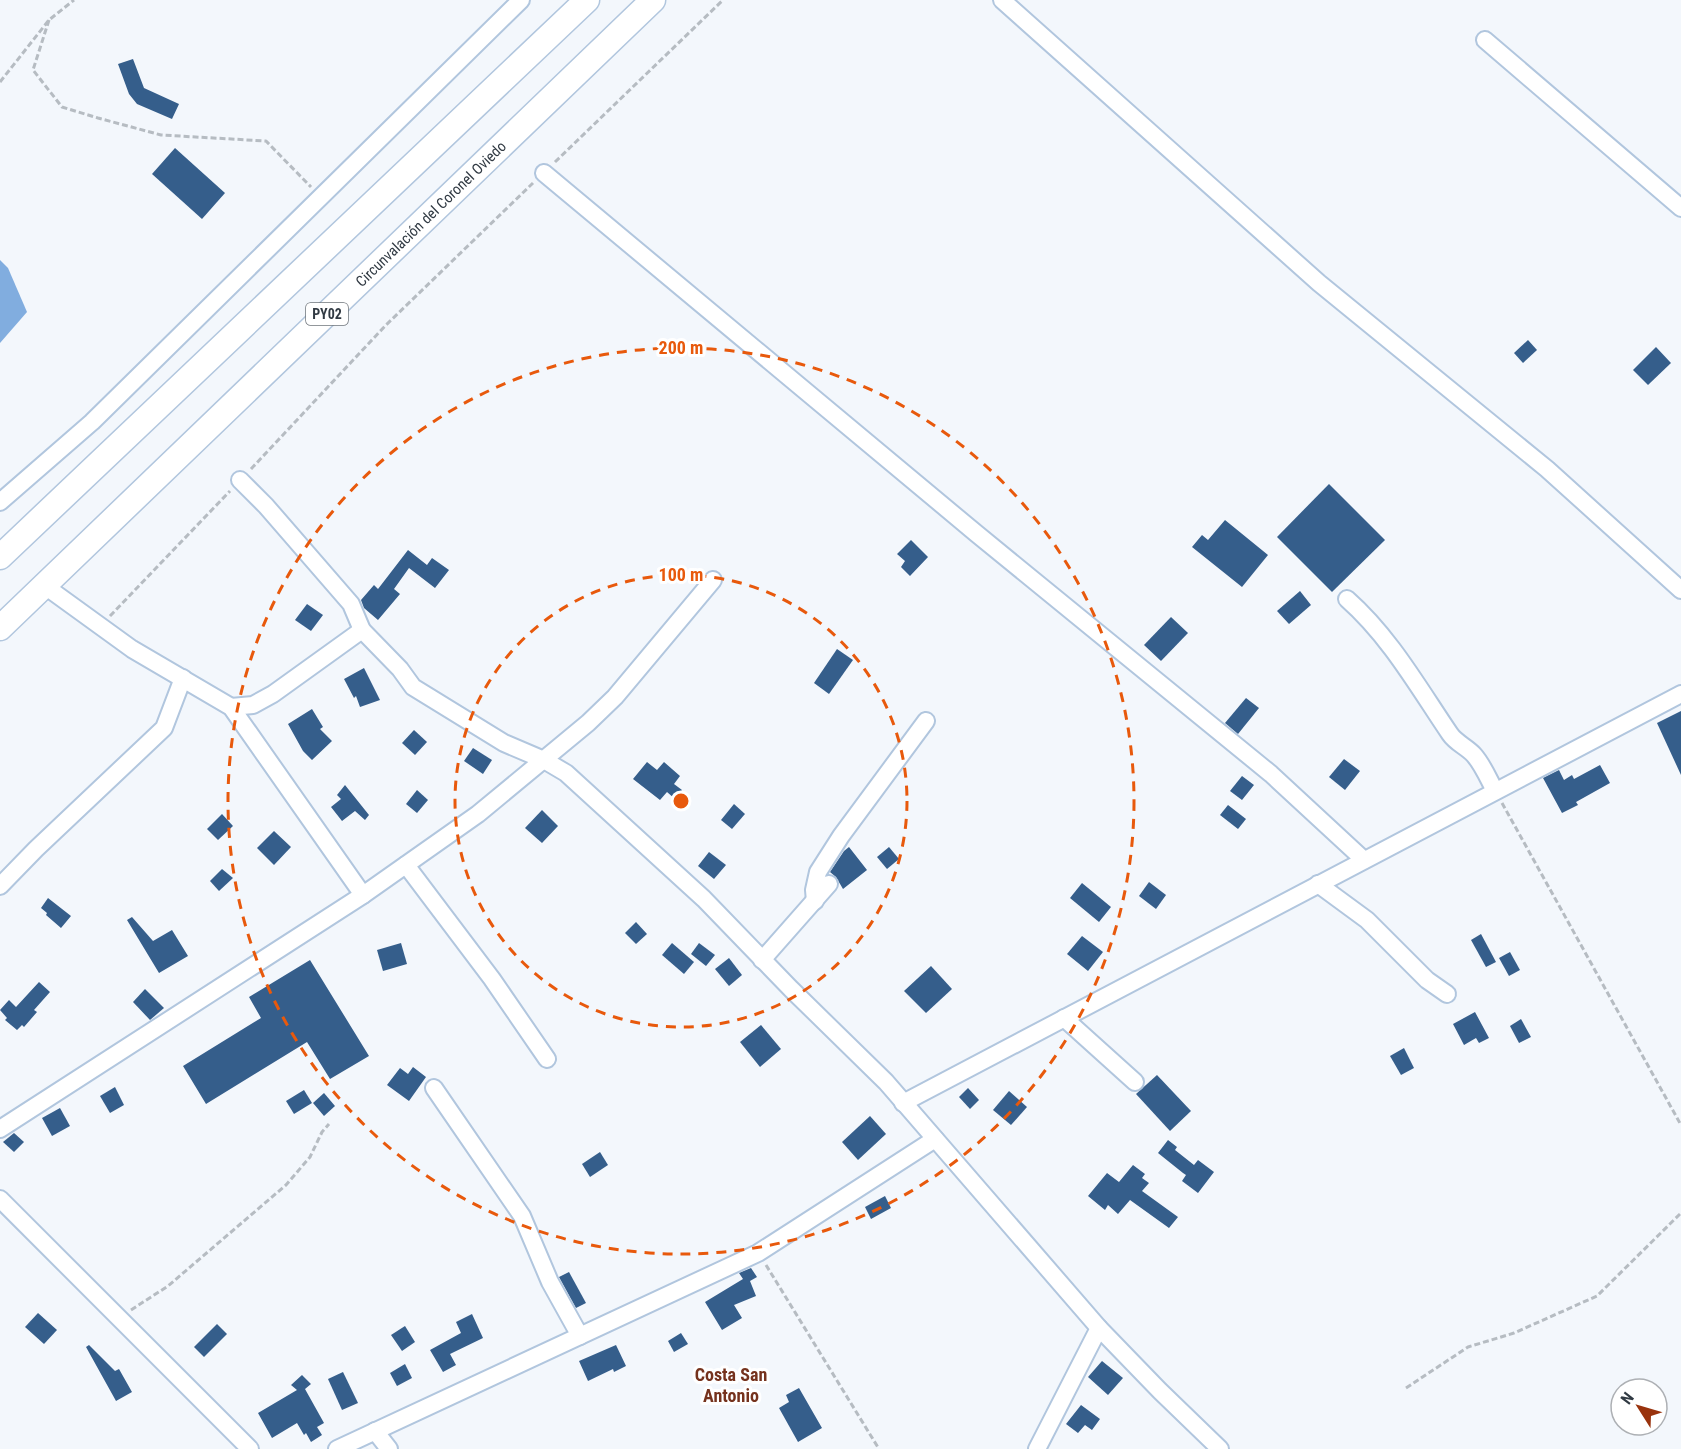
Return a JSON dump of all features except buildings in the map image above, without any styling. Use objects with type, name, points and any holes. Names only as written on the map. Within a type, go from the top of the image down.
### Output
[{"type":"highway","points":[[0,556],[587,0]]},
{"type":"highway","name":"Circunvalación del Coronel Oviedo","points":[[0,628],[653,0]]},
{"type":"street","points":[[0,502],[92,422],[521,0]]},
{"type":"street","points":[[1002,0],[1319,284],[1547,469],[1681,590]]},
{"type":"street","points":[[1485,40],[1681,208]]},
{"type":"street","points":[[544,173],[977,534],[1271,774],[1364,860]]},
{"type":"street","points":[[240,480],[266,506],[351,604],[362,630],[400,669],[413,687],[504,743],[544,760],[566,773],[704,899],[762,960],[886,1082],[1099,1328],[1220,1449]]},
{"type":"street","points":[[0,1129],[363,895],[478,814],[588,723],[615,697],[713,580]]},
{"type":"street","points":[[45,586],[132,649],[231,707],[363,895]]},
{"type":"street","points":[[1347,599],[1365,615],[1423,691],[1452,738],[1474,754],[1495,791]]},
{"type":"street","points":[[231,707],[253,705],[362,630]]},
{"type":"street","points":[[0,886],[36,849],[165,728],[183,678]]},
{"type":"street","points":[[903,1103],[1681,694]]},
{"type":"street","points":[[815,901],[814,890],[818,872],[841,836],[926,721]]},
{"type":"street","points":[[406,865],[492,979],[547,1059]]},
{"type":"street","points":[[762,960],[829,884]]},
{"type":"street","points":[[1318,884],[1367,920],[1427,980],[1447,994]]},
{"type":"street","points":[[1064,1018],[1135,1082]]},
{"type":"street","points":[[434,1088],[522,1216],[550,1282],[580,1336]]},
{"type":"street","points":[[338,1449],[758,1253],[935,1139]]},
{"type":"street","points":[[0,1199],[250,1449]]},
{"type":"street","points":[[1037,1449],[1099,1328]]},
{"type":"street","points":[[375,1431],[389,1449]]},
{"type":"path","points":[[0,82],[49,20],[74,0]]},
{"type":"path","points":[[100,626],[386,325],[723,0]]},
{"type":"path","points":[[49,20],[33,70],[62,107],[161,135],[266,141],[321,197]]},
{"type":"path","points":[[1495,791],[1681,1125]]},
{"type":"path","points":[[119,1317],[168,1286],[286,1185],[310,1157],[322,1132],[329,1124]]},
{"type":"path","points":[[1406,1388],[1468,1347],[1514,1333],[1597,1296],[1681,1213]]},
{"type":"path","points":[[758,1253],[879,1449]]},
{"type":"water","points":[[0,260],[8,268],[27,312],[0,343]]},
{"type":"district","name":"Costa San Antonio","points":[[731,1384]]}]
